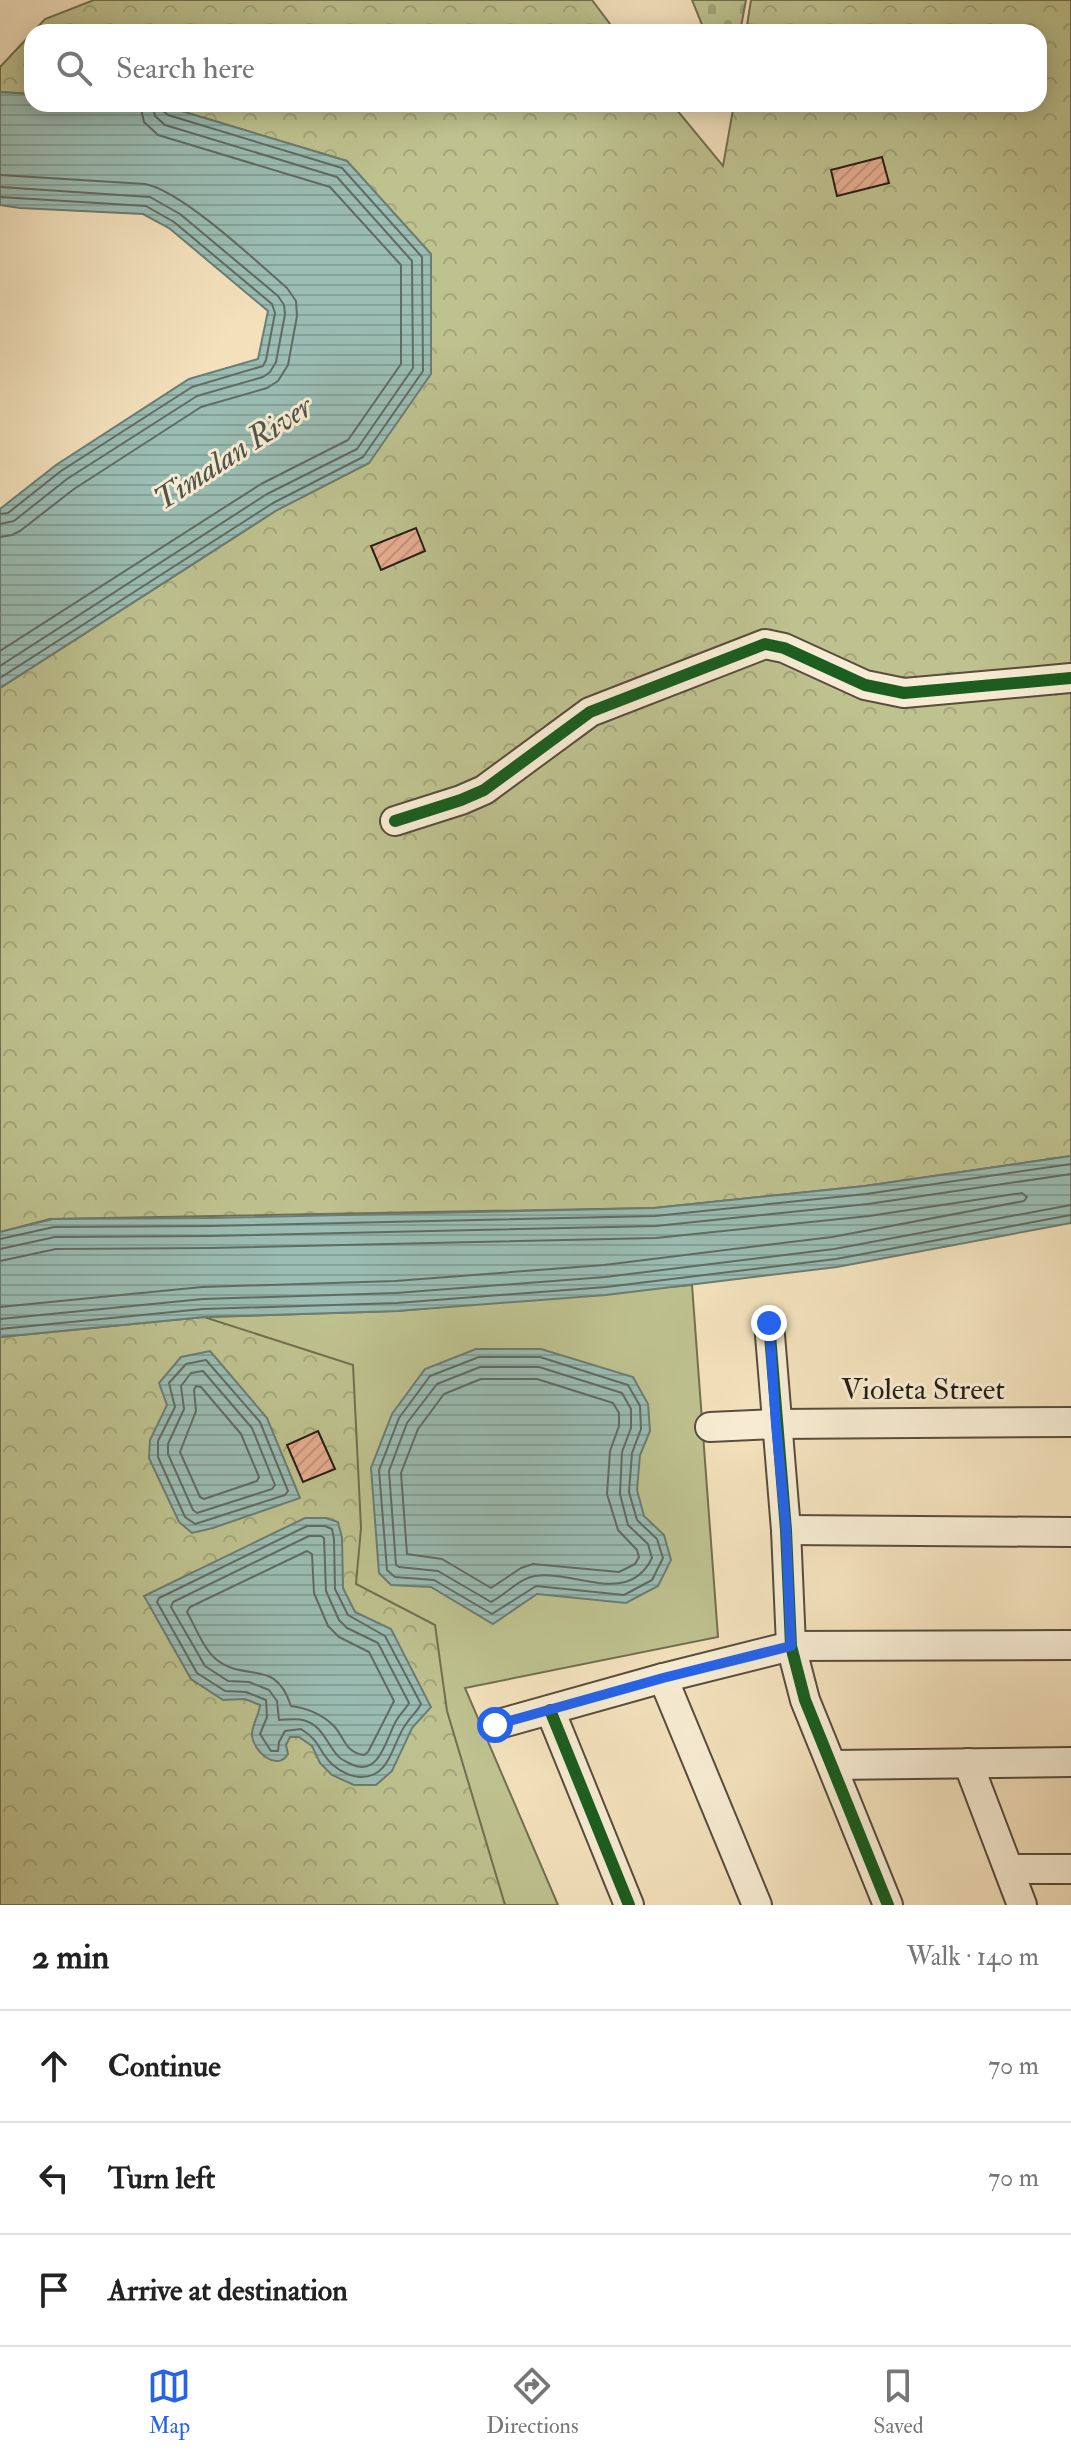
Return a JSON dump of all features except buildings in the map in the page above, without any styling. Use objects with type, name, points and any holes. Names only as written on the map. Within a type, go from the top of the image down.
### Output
[{"type":"street","points":[[395,821],[484,790],[590,712],[765,644],[784,648],[865,685],[904,693],[1071,678]]},
{"type":"street","points":[[769,1323],[786,1530],[791,1646],[805,1700],[888,1905]]},
{"type":"street","name":"Violeta Street","points":[[710,1427],[1071,1422]]},
{"type":"street","points":[[786,1530],[1071,1532]]},
{"type":"street","points":[[495,1725],[791,1646],[1071,1645]]},
{"type":"street","points":[[663,1678],[757,1905]]},
{"type":"street","points":[[550,1710],[629,1905]]},
{"type":"street","points":[[832,1765],[1071,1762]]},
{"type":"street","points":[[968,1763],[1022,1905]]},
{"type":"street","points":[[1009,1869],[1071,1869]]},
{"type":"green space","points":[[94,0],[592,0],[610,24],[40,24],[45,19]]},
{"type":"green space","points":[[692,0],[746,0],[742,24],[702,24]]},
{"type":"green space","points":[[751,0],[1071,0],[1071,1156],[865,1186],[654,1208],[50,1219],[0,1232],[0,688],[277,510],[369,463],[347,161],[185,112],[679,112],[723,166],[733,112],[1047,112],[1047,24],[747,24]]},
{"type":"green space","points":[[24,42],[24,94],[0,92],[0,67]]},
{"type":"green space","points":[[692,1285],[718,1637],[465,1688],[558,1905],[0,1905],[0,1337],[204,1317],[397,1311]]},
{"type":"green space","points":[[204,1317],[353,1365],[361,1528],[356,1584],[435,1625],[447,1711],[505,1905],[0,1905],[0,1337]]},
{"type":"water","name":"Timalan River","points":[[0,92],[24,94],[24,112],[185,112],[347,161],[431,254],[431,374],[369,463],[277,510],[0,688],[0,509],[56,465],[189,379],[258,359],[268,311],[169,228],[143,214],[0,205]]},
{"type":"water","points":[[1071,1156],[1071,1223],[837,1267],[606,1295],[397,1311],[204,1317],[0,1337],[0,1232],[53,1219],[654,1208],[865,1186]]},
{"type":"water","points":[[476,1349],[541,1349],[633,1377],[648,1404],[650,1431],[640,1455],[637,1490],[644,1516],[664,1535],[671,1560],[658,1586],[626,1603],[537,1594],[493,1624],[431,1587],[391,1585],[379,1573],[371,1468],[392,1414],[425,1369]]},
{"type":"water","points":[[210,1351],[267,1418],[300,1498],[192,1533],[179,1522],[149,1458],[150,1440],[167,1405],[159,1383],[181,1357]]},
{"type":"water","points":[[305,1518],[326,1518],[338,1522],[342,1538],[343,1588],[355,1612],[391,1629],[431,1707],[412,1728],[392,1771],[376,1785],[354,1785],[332,1775],[320,1763],[312,1746],[299,1737],[290,1737],[286,1745],[288,1754],[283,1759],[267,1758],[257,1748],[252,1736],[260,1705],[245,1699],[223,1700],[191,1679],[144,1596]]},
{"type":"cycle path","points":[[395,821],[484,790],[590,712],[765,644],[784,648],[865,685],[904,693],[1071,678]]},
{"type":"cycle path","points":[[769,1323],[786,1530],[791,1646],[805,1700],[888,1905]]},
{"type":"cycle path","points":[[550,1710],[629,1905]]},
{"type":"route","points":[[495,1725],[791,1646],[786,1530],[769,1323]]}]
